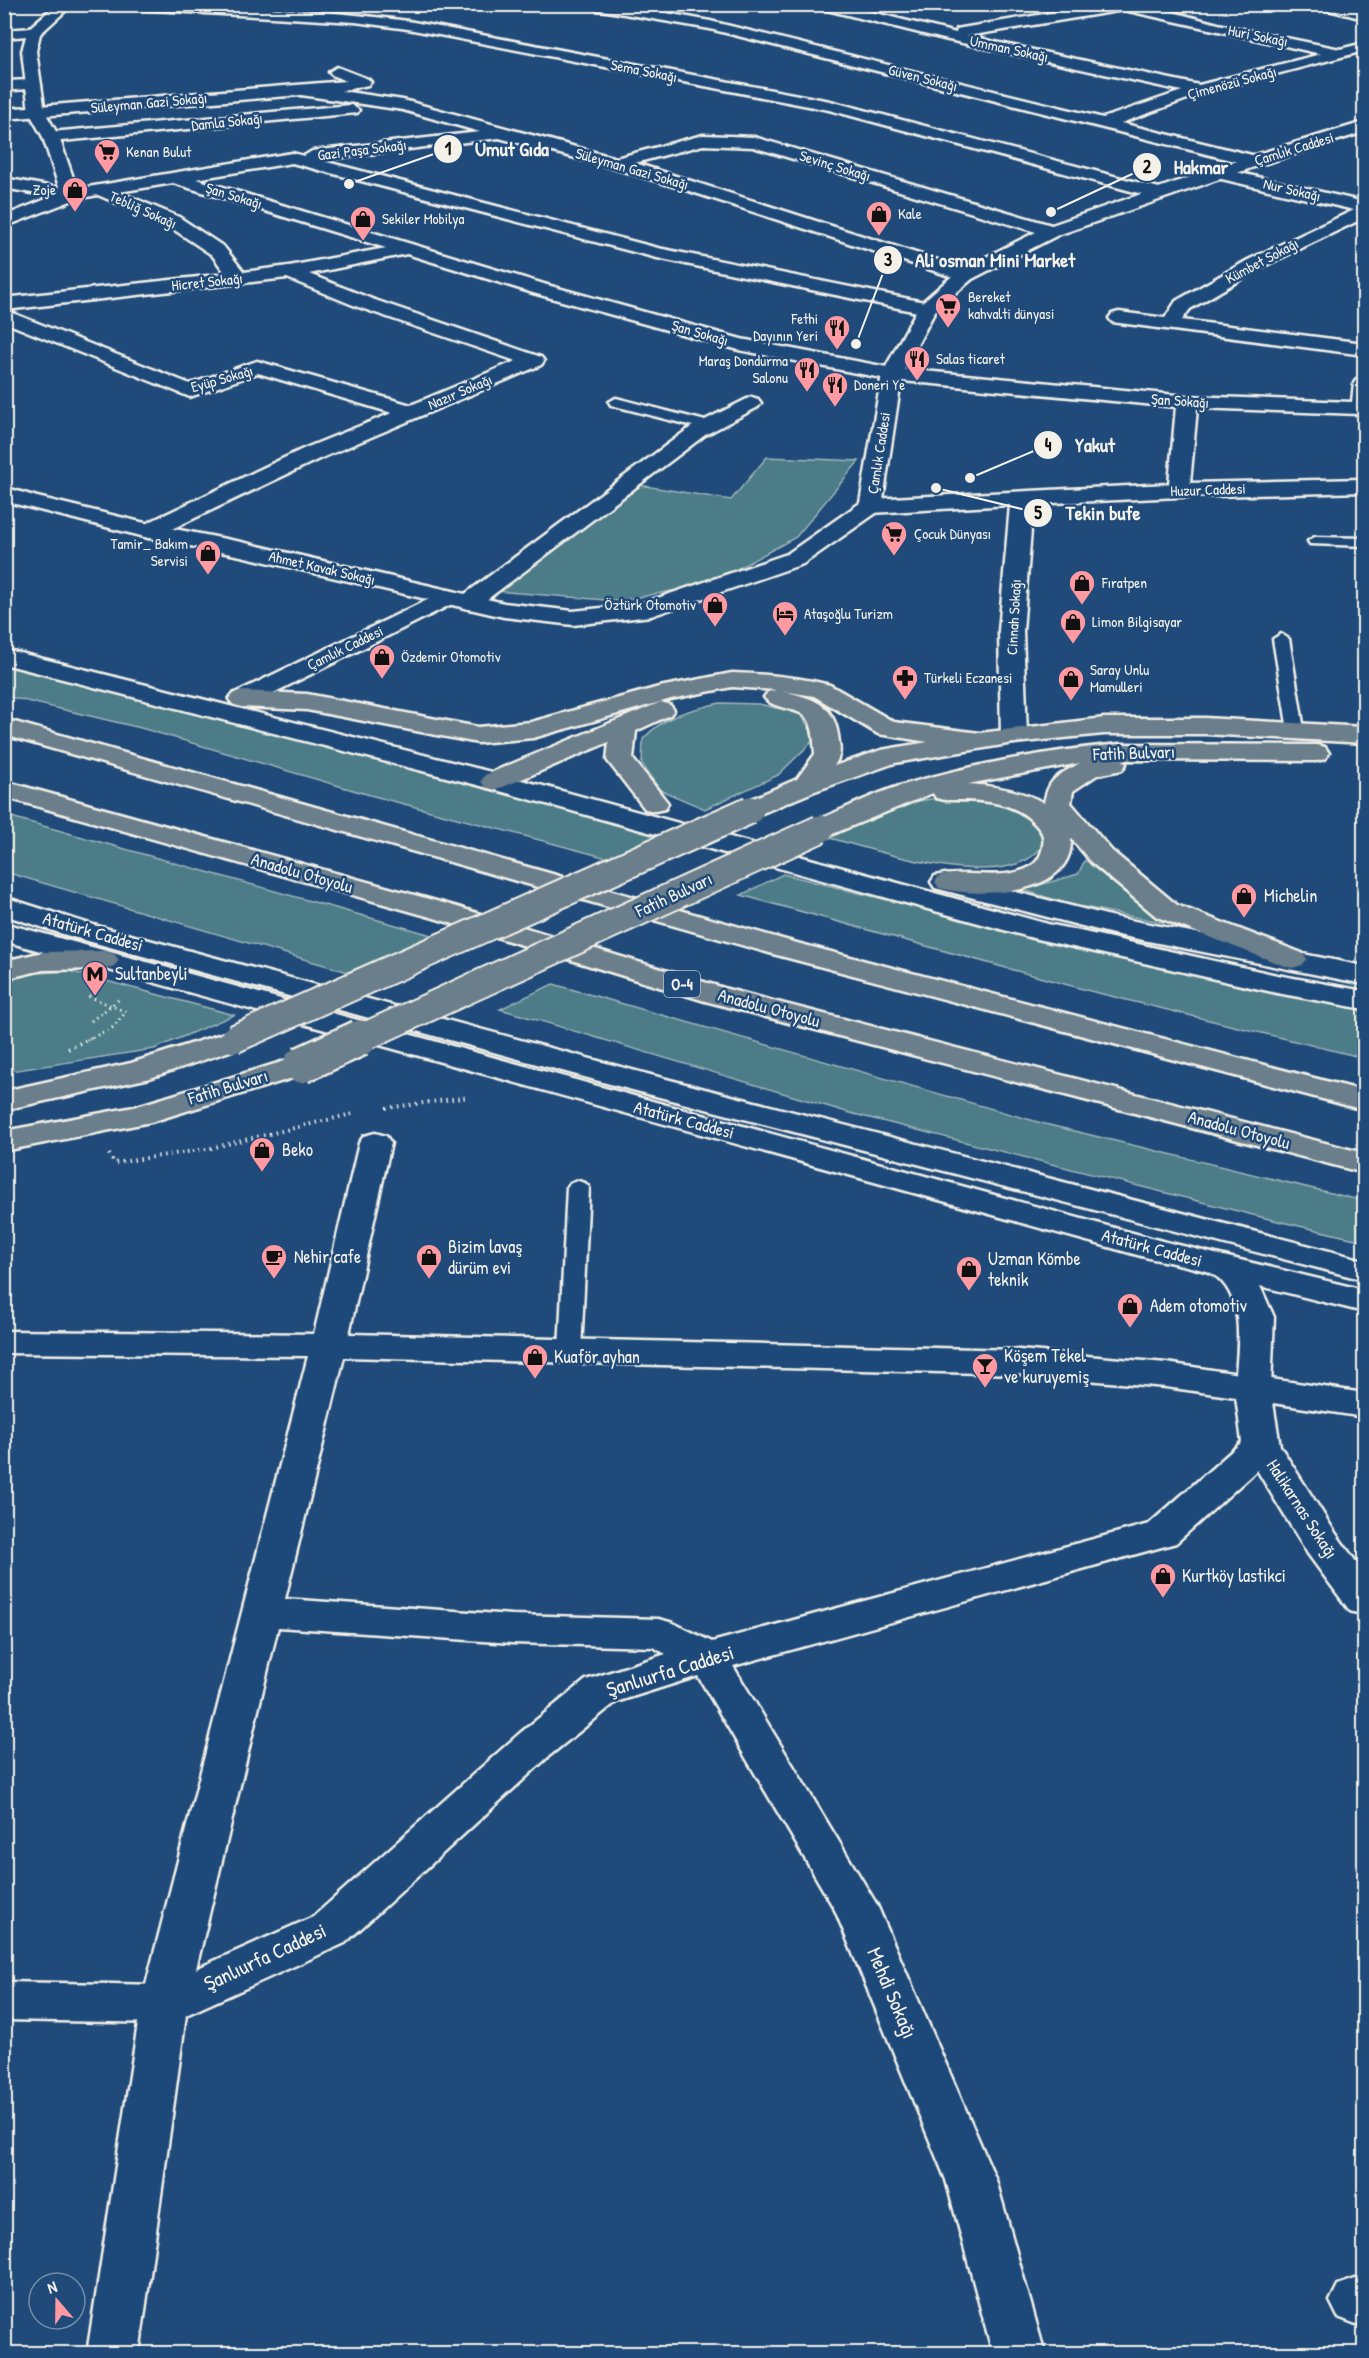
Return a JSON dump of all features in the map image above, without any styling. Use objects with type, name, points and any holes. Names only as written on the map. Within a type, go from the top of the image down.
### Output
[{"type":"main road","points":[[242,699],[307,702],[478,735],[533,730],[668,692],[732,680],[753,681],[821,690],[887,729],[983,741]]},
{"type":"main road","points":[[494,781],[667,708],[727,694],[772,695],[808,706],[823,720],[828,754],[806,785]]},
{"type":"main road","name":"Fatih Bulvarı","points":[[4,1101],[139,1071],[234,1040],[806,785],[890,756],[1014,735],[1104,726],[1205,726],[1365,735]]},
{"type":"main road","points":[[4,727],[783,948],[1365,1101]]},
{"type":"main road","points":[[623,727],[620,760],[655,803]]},
{"type":"main road","points":[[1180,751],[1089,769],[1060,787],[1057,804],[1102,857],[1167,911],[1292,959]]},
{"type":"main road","name":"Fatih Bulvarı","points":[[4,1141],[140,1115],[301,1065],[820,829],[911,791],[1063,757],[1119,752],[1329,753],[1365,757]]},
{"type":"main road","name":"Anadolu Otoyolu","points":[[4,789],[444,912],[716,994],[1365,1163]]},
{"type":"main road","points":[[911,791],[989,795],[1024,803],[1045,816],[1058,837],[1056,855],[1044,870],[1036,874],[1020,880],[989,884],[949,882]]},
{"type":"main road","points":[[4,970],[43,961],[104,960]]},
{"type":"street","points":[[4,34],[33,32],[66,4]]},
{"type":"street","name":"Sema Sokağı","points":[[122,4],[408,25],[830,106],[1157,193]]},
{"type":"street","points":[[363,20],[371,4]]},
{"type":"street","name":"Güven Sokağı","points":[[590,4],[710,25],[1254,161]]},
{"type":"street","name":"Umman Sokağı","points":[[820,4],[944,35],[1199,90]]},
{"type":"street","points":[[1322,4],[1365,15]]},
{"type":"street","points":[[919,42],[944,35],[1125,5]]},
{"type":"street","name":"Huri Sokağı","points":[[1125,5],[1342,54],[1365,57]]},
{"type":"street","points":[[33,32],[29,51],[37,112],[51,138],[70,195]]},
{"type":"street","name":"Çimenözü Sokağı","points":[[1102,124],[1199,90],[1365,47]]},
{"type":"street","points":[[858,61],[877,54]]},
{"type":"street","name":"Süleyman Gazi Sokağı","points":[[4,114],[339,87],[363,82],[337,72]]},
{"type":"street","points":[[4,86],[33,85]]},
{"type":"street","name":"Süleyman Gazi Sokağı","points":[[293,89],[403,105],[444,115],[503,134],[616,163],[965,276]]},
{"type":"street","name":"Damla Sokağı","points":[[51,138],[403,105]]},
{"type":"street","name":"Çamlık Caddesi","points":[[643,611],[795,559],[871,506],[892,374],[927,308],[965,276],[1052,231],[1254,161],[1362,130]]},
{"type":"street","name":"Gazi Paşa Sokağı","points":[[70,195],[292,158],[503,134]]},
{"type":"street","name":"Sevinç Sokağı","points":[[616,163],[703,140],[754,141],[1052,231]]},
{"type":"street","points":[[292,158],[657,253],[927,308]]},
{"type":"street","name":"Nur Sokağı","points":[[1219,173],[1365,207]]},
{"type":"street","name":"Şan Sokağı","points":[[175,178],[540,289],[739,344],[892,374],[1187,402],[1359,408],[1364,397],[1365,383]]},
{"type":"street","points":[[4,183],[70,195]]},
{"type":"street","name":"Tebliğ Sokağı","points":[[100,190],[173,221],[218,251],[239,278]]},
{"type":"street","points":[[4,222],[70,195]]},
{"type":"street","name":"Kümbet Sokağı","points":[[1170,324],[1182,305],[1254,264],[1352,225],[1365,212]]},
{"type":"street","name":"Hicret Sokağı","points":[[4,304],[289,272],[407,249]]},
{"type":"street","name":"Nazır Sokağı","points":[[149,531],[310,454],[534,361],[384,310],[289,272]]},
{"type":"street","name":"Eyüp Sokağı","points":[[4,315],[190,391],[257,367],[412,412]]},
{"type":"street","points":[[1119,318],[1365,349]]},
{"type":"street","points":[[1179,490],[1187,402]]},
{"type":"street","name":"Çamlık Caddesi","points":[[242,699],[458,600],[698,431],[751,403]]},
{"type":"street","name":"Huzur Caddesi","points":[[871,506],[1022,500],[1179,490],[1365,486]]},
{"type":"street","name":"Ahmet Kavak Sokağı","points":[[4,493],[30,502],[149,531],[241,549],[504,610],[573,618],[643,611]]},
{"type":"street","name":"Cinnah Sokağı","points":[[1014,735],[1011,631],[1022,500]]},
{"type":"street","points":[[4,639],[655,803],[862,862],[1113,925],[1365,975]]},
{"type":"street","points":[[4,656],[494,781],[1043,932],[1277,984],[1365,1000]]},
{"type":"street","name":"Atatürk Caddesi","points":[[4,906],[76,929],[632,1080],[1365,1270]]},
{"type":"street","name":"Atatürk Caddesi","points":[[4,932],[1225,1267],[1365,1301]]},
{"type":"street","points":[[1277,984],[1312,983],[1365,993]]},
{"type":"street","points":[[113,2354],[164,2004],[329,1345],[375,1143]]},
{"type":"street","points":[[1225,1267],[1245,1289],[1257,1317],[1253,1386],[1261,1446]]},
{"type":"street","points":[[4,1342],[329,1345],[1018,1362],[1166,1375],[1253,1386],[1365,1405]]},
{"type":"street","name":"Halikarnas Sokağı","points":[[1261,1446],[1322,1544],[1365,1601]]},
{"type":"street","name":"Şanlıurfa Caddesi","points":[[4,2001],[164,2004],[328,1930],[534,1745],[601,1691],[708,1658],[1162,1534],[1261,1446]]},
{"type":"street","points":[[261,1612],[512,1629],[659,1633],[708,1658]]},
{"type":"street","name":"Mehdi Sokağı","points":[[708,1658],[855,1905],[971,2180],[1019,2354]]},
{"type":"lane","points":[[616,402],[708,426]]},
{"type":"lane","points":[[1315,541],[1365,542]]},
{"type":"lane","points":[[1281,639],[1296,730]]},
{"type":"lane","points":[[570,1350],[578,1187]]},
{"type":"path","points":[[380,1109],[470,1097]]},
{"type":"path","points":[[107,1151],[114,1163],[207,1149],[358,1113]]},
{"type":"green space","points":[[767,457],[859,461],[796,537],[709,584],[618,601],[482,590],[639,485],[731,500]]},
{"type":"green space","points":[[4,665],[406,765],[660,837],[607,858],[370,795],[141,728],[5,696]]},
{"type":"green space","points":[[720,703],[759,704],[801,714],[815,739],[778,775],[705,809],[660,790],[642,764],[643,739],[669,719],[688,711]]},
{"type":"green space","points":[[951,796],[1004,801],[1025,811],[1044,832],[1039,850],[1021,862],[997,868],[969,869],[907,859],[830,838],[898,804]]},
{"type":"green space","points":[[4,815],[435,936],[348,972],[5,872]]},
{"type":"green space","points":[[1085,860],[1165,923],[1069,904],[1023,890],[1078,874]]},
{"type":"green space","points":[[783,874],[1145,963],[1364,1010],[1364,1058],[1090,991],[741,895]]},
{"type":"green space","points":[[69,971],[234,1015],[154,1049],[5,1072],[5,980],[24,974]]},
{"type":"green space","points":[[553,984],[1045,1124],[1364,1201],[1364,1241],[850,1113],[500,1009]]},
{"type":"place","name":"Kenan Bulut","points":[[107,175]]},
{"type":"place","name":"Umut Gıda","points":[[349,184]]},
{"type":"place","name":"Hakmar","points":[[1051,212]]},
{"type":"place","name":"Zoje","points":[[75,213]]},
{"type":"place","name":"Kale","points":[[879,237]]},
{"type":"place","name":"Sekiler Mobilya","points":[[363,242]]},
{"type":"place","name":"Bereket kahvalti dünyasi","points":[[948,329]]},
{"type":"place","name":"Ali osman Mini Market","points":[[856,344]]},
{"type":"place","name":"Fethi Dayının Yeri","points":[[837,351]]},
{"type":"place","name":"Salas ticaret","points":[[917,382]]},
{"type":"place","name":"Maraş Dondurma Salonu","points":[[807,393]]},
{"type":"place","name":"Doneri Ye","points":[[835,408]]},
{"type":"place","name":"Yakut","points":[[970,478]]},
{"type":"place","name":"Tekin bufe","points":[[936,488]]},
{"type":"place","name":"Çocuk Dünyası","points":[[894,557]]},
{"type":"place","name":"Tamir_ Bakım Servisi","points":[[208,576]]},
{"type":"place","name":"Fıratpen","points":[[1082,606]]},
{"type":"place","name":"Öztürk Otomotiv","points":[[715,628]]},
{"type":"place","name":"Ataşoğlu Turizm","points":[[785,637]]},
{"type":"place","name":"Limon Bilgisayar","points":[[1073,645]]},
{"type":"place","name":"Özdemir Otomotiv","points":[[382,680]]},
{"type":"place","name":"Türkeli Eczanesi","points":[[905,701]]},
{"type":"place","name":"Saray Unlu Mamulleri","points":[[1071,702]]},
{"type":"place","name":"Michelin","points":[[1244,919]]},
{"type":"place","name":"Sultanbeyli","points":[[95,997]]},
{"type":"place","name":"Beko","points":[[262,1173]]},
{"type":"place","name":"Nehir cafe","points":[[274,1280]]},
{"type":"place","name":"Bizim lavaş dürüm evi","points":[[429,1280]]},
{"type":"place","name":"Uzman Kömbe teknik","points":[[969,1292]]},
{"type":"place","name":"Adem otomotiv","points":[[1130,1329]]},
{"type":"place","name":"Kuaför ayhan","points":[[535,1380]]},
{"type":"place","name":"Köşem Tekel ve kuruyemiş","points":[[985,1389]]},
{"type":"place","name":"Kurtköy lastikci","points":[[1163,1599]]}]
